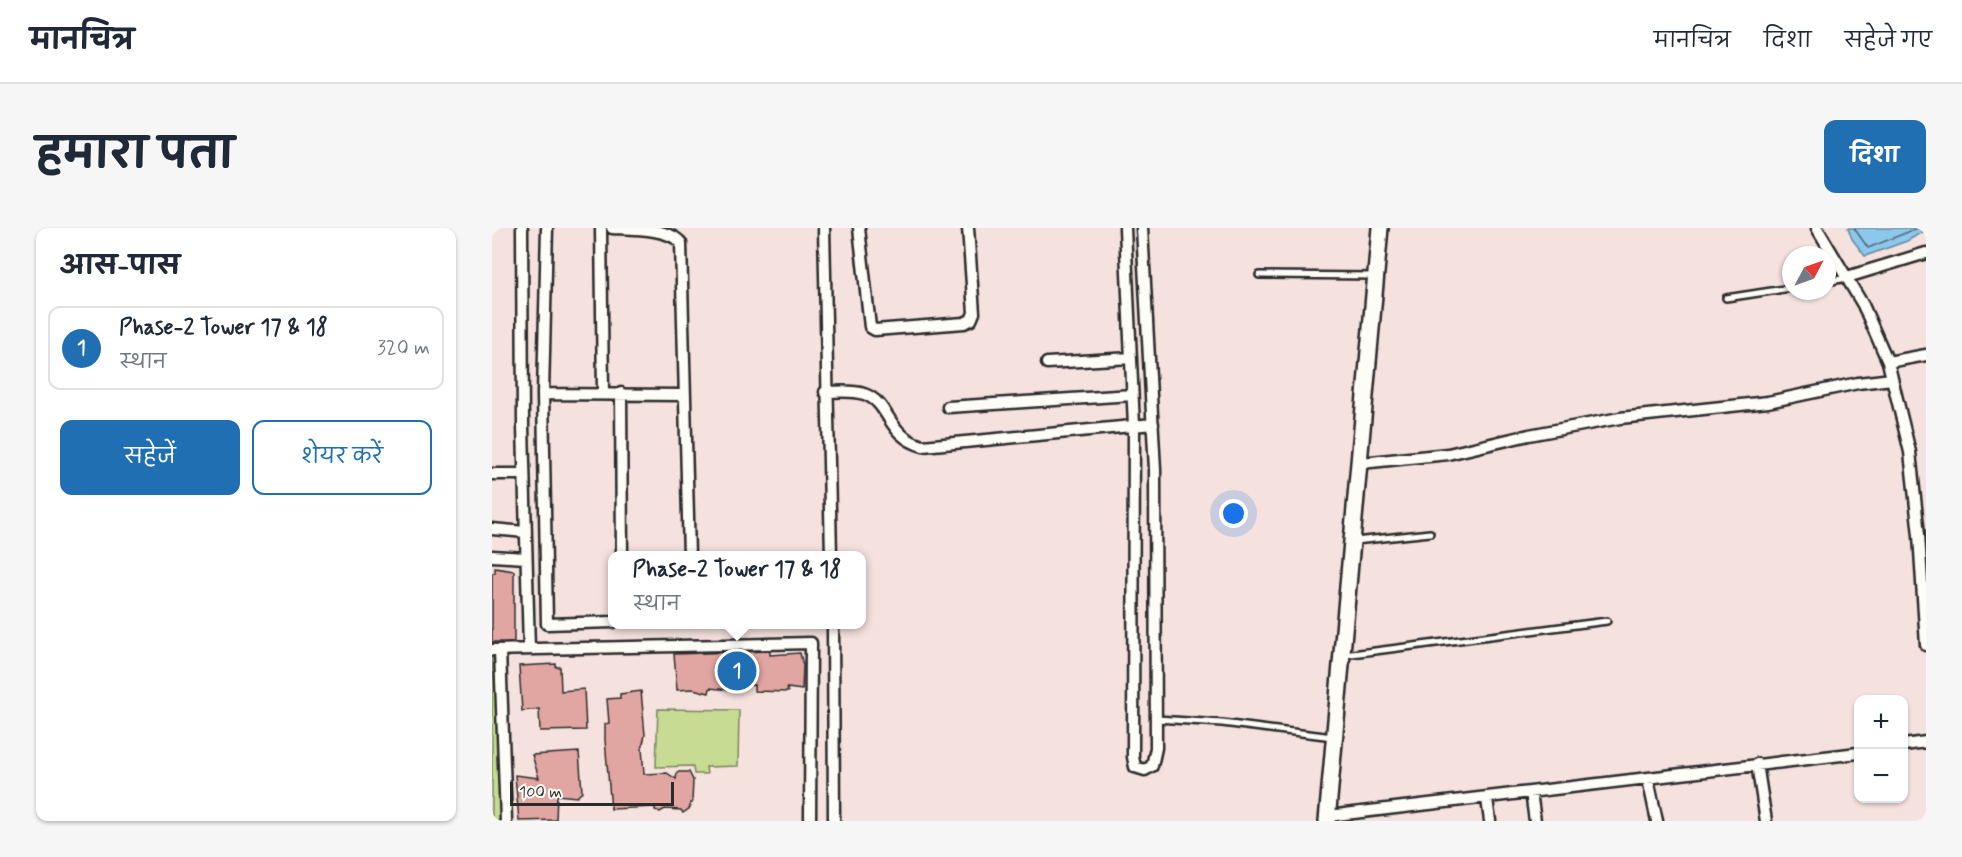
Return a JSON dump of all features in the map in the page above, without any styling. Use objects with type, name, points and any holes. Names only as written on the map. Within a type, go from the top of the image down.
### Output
[{"type":"street","points":[[522,228],[524,474],[529,648]]},
{"type":"street","points":[[547,228],[543,394],[547,624],[608,622]]},
{"type":"street","points":[[601,228],[603,393]]},
{"type":"street","points":[[612,228],[668,232],[677,236],[681,243],[689,551]]},
{"type":"street","points":[[824,228],[825,392],[831,551]]},
{"type":"street","points":[[859,228],[870,327],[875,330],[964,324],[971,320],[974,313],[968,228]]},
{"type":"street","points":[[1125,228],[1134,426],[1133,757],[1135,767],[1139,770],[1149,769],[1155,758],[1156,719],[1153,424],[1142,228]]},
{"type":"street","points":[[1380,228],[1328,818],[1854,753]]},
{"type":"street","points":[[1817,228],[1847,277],[1881,342],[1888,362],[1910,452],[1919,535],[1926,645]]},
{"type":"street","points":[[1847,277],[1926,253]]},
{"type":"street","points":[[1888,362],[1926,355]]},
{"type":"street","points":[[1047,363],[1131,358]]},
{"type":"street","points":[[1361,463],[1448,453],[1620,418],[1768,402],[1858,383],[1892,379]]},
{"type":"street","points":[[825,392],[863,393],[872,398],[880,405],[896,432],[908,442],[922,446],[1153,424]]},
{"type":"street","points":[[621,393],[622,551]]},
{"type":"street","points":[[543,394],[685,395]]},
{"type":"street","points":[[948,407],[1132,394]]},
{"type":"street","points":[[492,474],[524,474]]},
{"type":"street","points":[[492,530],[525,532]]},
{"type":"street","points":[[492,556],[526,558]]},
{"type":"street","points":[[1133,568],[1155,569]]},
{"type":"street","points":[[833,629],[834,821]]},
{"type":"street","points":[[506,821],[496,650],[811,643],[810,821]]},
{"type":"street","points":[[1908,745],[1926,742]]},
{"type":"street","points":[[1757,764],[1766,821]]},
{"type":"street","points":[[1648,779],[1657,821]]},
{"type":"street","points":[[1531,792],[1535,821]]},
{"type":"street","points":[[1487,799],[1490,821]]},
{"type":"lane","points":[[1259,275],[1376,276]]},
{"type":"lane","points":[[1836,280],[1847,277]]},
{"type":"lane","points":[[1726,298],[1782,289]]},
{"type":"lane","points":[[1353,541],[1430,533]]},
{"type":"lane","points":[[1342,655],[1607,621]]},
{"type":"lane","points":[[1156,719],[1222,723],[1335,738]]},
{"type":"green space","points":[[492,651],[498,652],[504,821],[492,821]]},
{"type":"green space","points":[[658,709],[739,710],[738,766],[706,767],[707,774],[694,774],[693,766],[656,767]]},
{"type":"water","points":[[1848,228],[1926,228],[1926,230],[1907,241],[1865,256],[1852,239]]},
{"type":"building","points":[[495,568],[514,571],[514,642],[492,642],[492,573],[495,573]]},
{"type":"building","points":[[770,651],[770,655],[800,653],[803,665],[802,690],[787,688],[788,692],[754,691],[754,685],[729,686],[729,690],[710,688],[709,693],[693,689],[677,690],[674,654]]},
{"type":"building","points":[[556,664],[556,667],[560,667],[561,691],[584,689],[586,730],[540,731],[539,709],[522,711],[519,666]]},
{"type":"building","points":[[641,691],[645,735],[642,748],[644,774],[667,773],[676,779],[677,772],[689,772],[693,780],[692,803],[690,803],[690,808],[683,813],[681,810],[665,809],[660,812],[655,810],[655,807],[611,809],[605,740],[605,724],[609,723],[607,699],[620,698],[620,694]]},
{"type":"building","points":[[579,752],[582,792],[577,797],[557,795],[556,820],[519,821],[515,775],[539,778],[532,755]]},
{"type":"place","name":"Phase-2 Tower 17 & 18","points":[[737,671]]}]
